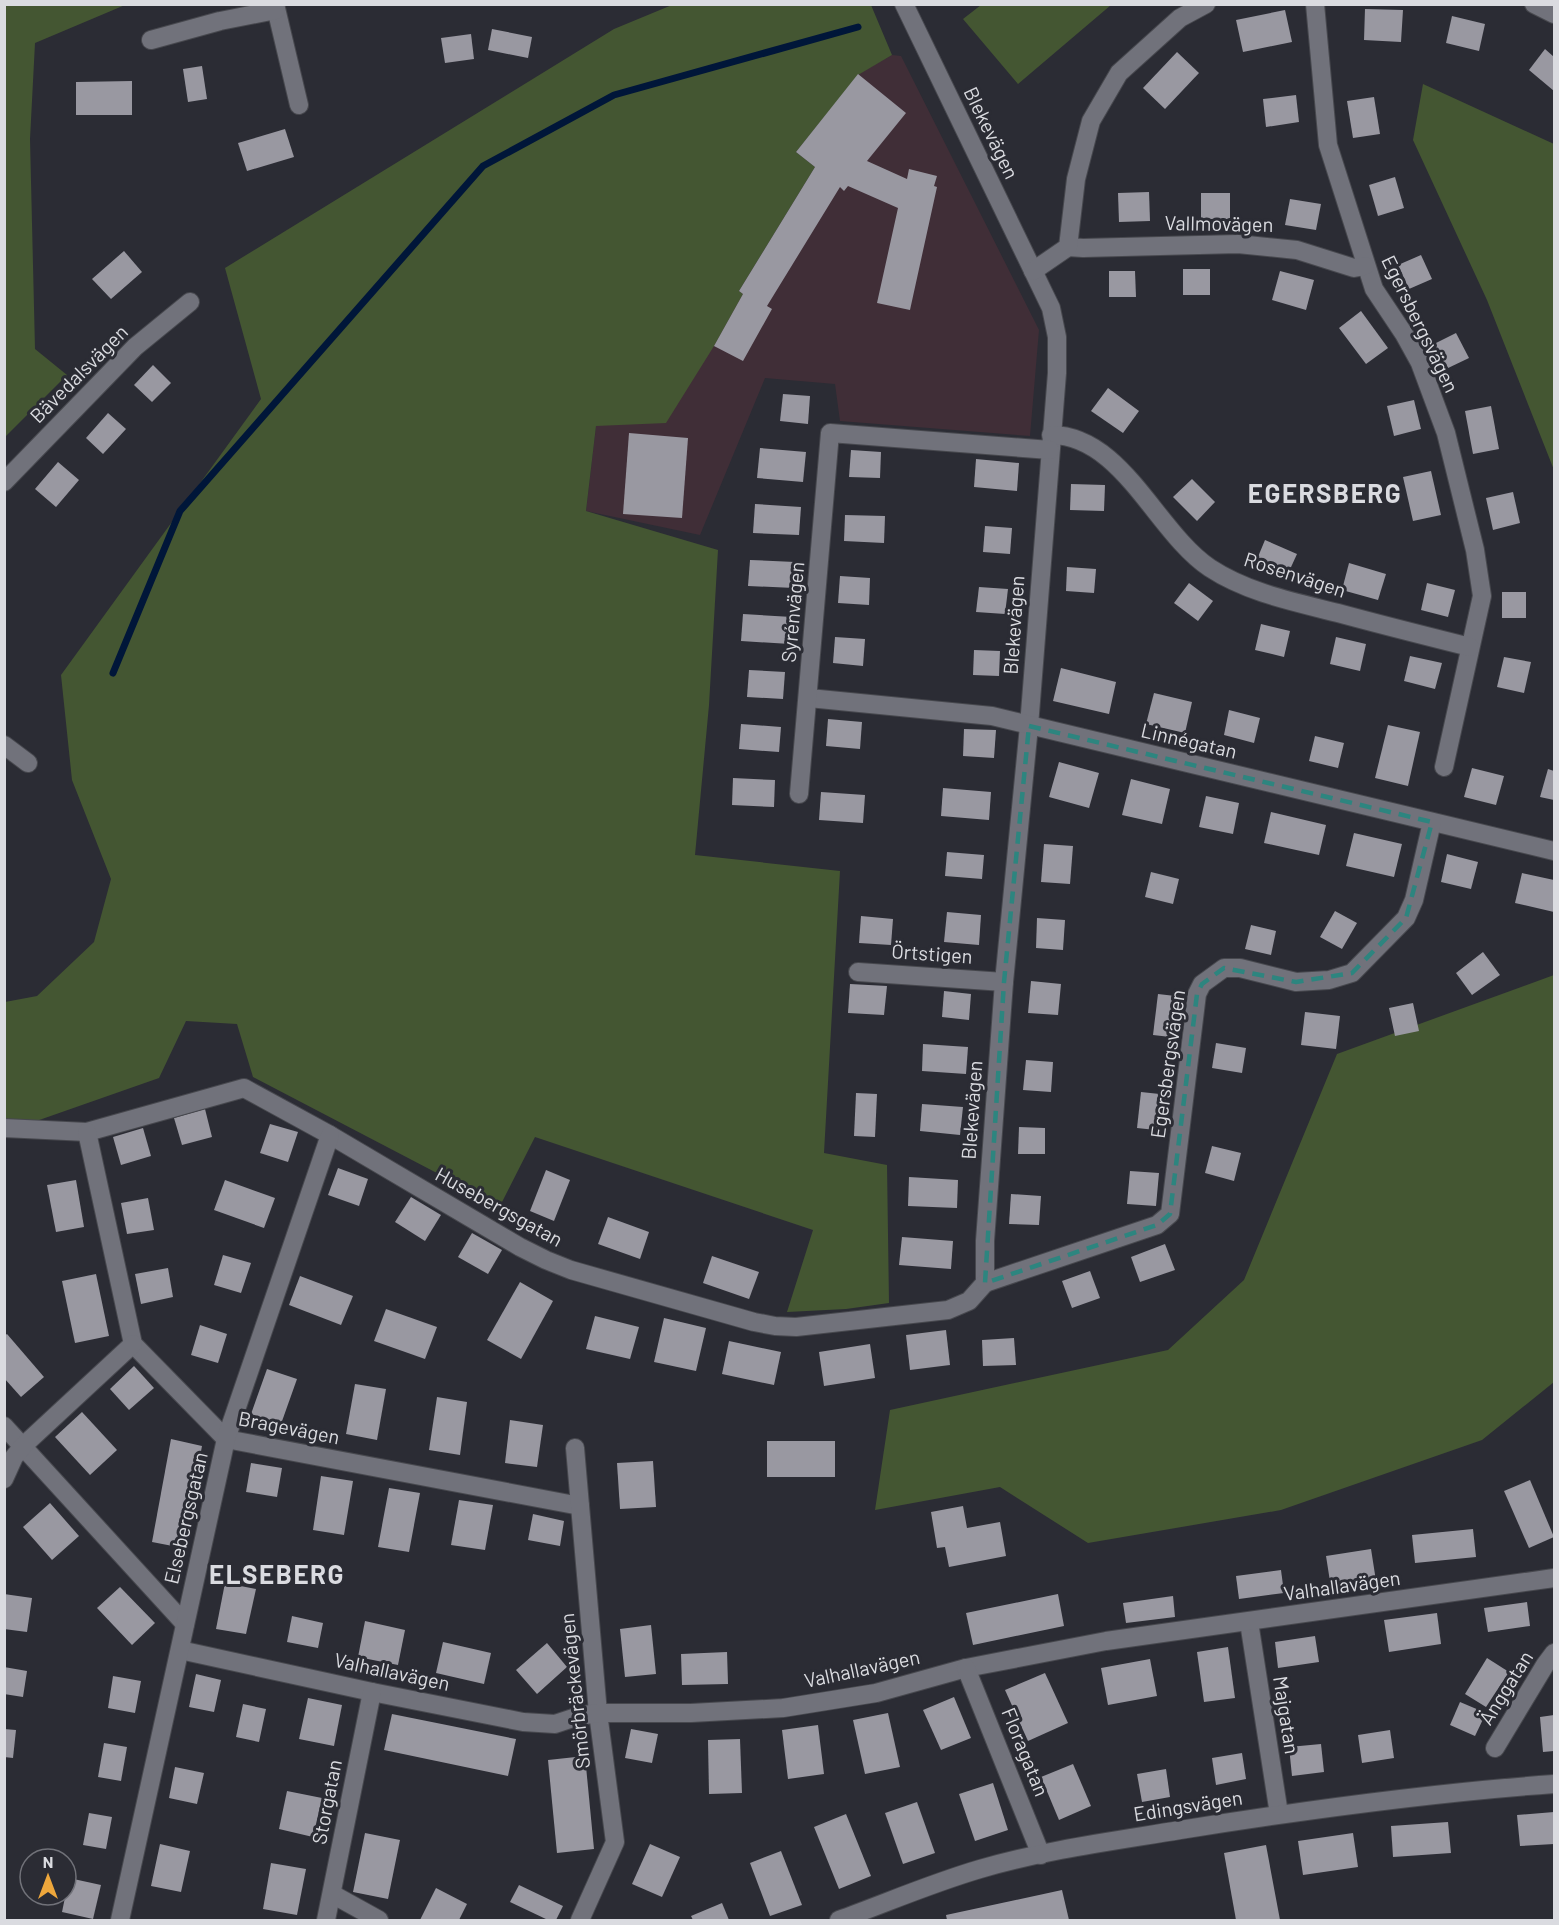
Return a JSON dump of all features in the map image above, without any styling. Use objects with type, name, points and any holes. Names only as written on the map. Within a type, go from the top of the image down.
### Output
[{"type":"street","points":[[1033,271],[1068,247],[1076,179],[1091,121],[1119,73],[1180,18],[1206,4]]},
{"type":"street","name":"Egersbergsvägen","points":[[1316,4],[1328,145],[1374,289],[1420,363],[1446,433],[1479,572],[1482,596],[1444,766]]},
{"type":"street","points":[[1534,4],[1554,14]]},
{"type":"street","points":[[151,40],[275,7],[299,105]]},
{"type":"street","name":"Blekevägen","points":[[908,12],[1051,308],[1057,337],[1057,373],[1029,726],[1004,982],[985,1241],[985,1283]]},
{"type":"street","name":"Vallmovägen","points":[[1068,247],[1238,244],[1297,250],[1345,267],[1365,266]]},
{"type":"street","name":"Bävedalsvägen","points":[[4,482],[135,347],[190,302]]},
{"type":"street","name":"Rosenvägen","points":[[830,434],[1051,443],[1077,438],[1107,456],[1188,550],[1210,568],[1239,583],[1283,599],[1470,647]]},
{"type":"street","name":"Syrénvägen","points":[[799,794],[830,434]]},
{"type":"street","name":"Linnégatan","points":[[809,698],[992,716],[1554,851]]},
{"type":"street","points":[[4,745],[28,763]]},
{"type":"street","name":"Egersbergsvägen","points":[[985,1283],[1157,1225],[1170,1214],[1197,994],[1203,984],[1224,968],[1240,968],[1296,982],[1329,980],[1352,973],[1406,918],[1414,900],[1432,822]]},
{"type":"street","name":"Örtstigen","points":[[858,972],[1004,982]]},
{"type":"street","name":"Husebergsgatan","points":[[4,1128],[87,1132],[244,1088],[330,1135],[496,1234],[546,1260],[590,1276],[754,1322],[796,1327],[948,1310],[969,1301],[985,1283]]},
{"type":"street","points":[[4,1479],[22,1446],[133,1344],[87,1132]]},
{"type":"street","name":"Elsebergsgatan","points":[[120,1920],[226,1439],[330,1135]]},
{"type":"street","name":"Bragevägen","points":[[133,1344],[226,1439],[580,1506]]},
{"type":"street","points":[[4,1426],[185,1624]]},
{"type":"street","name":"Smörbräckevägen","points":[[575,1449],[598,1713],[615,1842],[580,1920]]},
{"type":"street","name":"Valhallavägen","points":[[180,1650],[372,1692],[534,1724],[563,1722],[579,1716],[598,1713],[691,1713],[783,1708],[876,1693],[966,1668],[1106,1641],[1554,1578]]},
{"type":"street","name":"Majgatan","points":[[1249,1622],[1279,1814]]},
{"type":"street","name":"Änggatan","points":[[1495,1748],[1554,1653]]},
{"type":"street","name":"Floragatan","points":[[966,1668],[1041,1855]]},
{"type":"street","name":"Storgatan","points":[[326,1920],[372,1692]]},
{"type":"street","name":"Edingsvägen","points":[[839,1920],[951,1878],[1041,1855],[1279,1814],[1453,1792],[1554,1784]]},
{"type":"street","points":[[332,1894],[379,1920]]},
{"type":"highlighted area","points":[[1029,726],[1432,822],[1406,918],[1352,973],[1296,982],[1224,968],[1202,984],[1197,994],[1170,1214],[1157,1225],[985,1283],[1004,982]]},
{"type":"shaded area","points":[[892,55],[901,56],[1039,330],[1030,436],[840,421],[835,384],[765,378],[700,535],[586,511],[596,426],[742,294],[739,291],[815,167],[796,152],[858,74]]},
{"type":"green space","points":[[5,4],[125,5],[35,43],[30,139],[35,349],[67,375],[5,437]]},
{"type":"green space","points":[[672,5],[871,5],[892,55],[858,75],[796,152],[815,167],[739,291],[743,294],[666,423],[596,426],[586,511],[718,550],[709,705],[695,855],[840,871],[824,1153],[887,1165],[889,1303],[846,1309],[787,1312],[813,1230],[535,1137],[500,1206],[253,1077],[237,1024],[186,1021],[159,1078],[5,1132],[5,1002],[37,996],[94,942],[111,879],[72,780],[61,675],[261,399],[225,268],[614,29]]},
{"type":"green space","points":[[981,5],[1111,5],[1018,84],[963,19]]},
{"type":"green space","points":[[1423,84],[1554,144],[1554,470],[1487,300],[1413,140]]},
{"type":"green space","points":[[1554,975],[1554,1382],[1482,1440],[1281,1510],[1088,1543],[1000,1487],[875,1510],[890,1410],[1168,1350],[1244,1280],[1337,1054]]},
{"type":"building","points":[[1365,9],[1403,10],[1401,42],[1364,40]]},
{"type":"building","points":[[1285,10],[1292,42],[1243,52],[1236,20]]},
{"type":"building","points":[[1452,16],[1485,24],[1479,51],[1446,43]]},
{"type":"building","points":[[492,29],[532,37],[528,58],[488,50]]},
{"type":"building","points":[[471,34],[474,59],[445,63],[441,38]]},
{"type":"building","points":[[1545,49],[1554,57],[1554,91],[1529,70]]},
{"type":"building","points":[[1177,52],[1199,73],[1165,109],[1143,88]]},
{"type":"building","points":[[202,66],[207,99],[188,102],[183,69]]},
{"type":"building","points":[[858,74],[906,113],[867,161],[907,179],[909,169],[937,176],[934,186],[937,187],[910,310],[877,303],[898,208],[848,186],[844,191],[840,187],[767,306],[772,309],[743,361],[714,346],[743,294],[739,291],[815,167],[796,152]]},
{"type":"building","points":[[132,81],[132,115],[76,115],[76,82]]},
{"type":"building","points":[[1296,95],[1299,122],[1266,127],[1263,99]]},
{"type":"building","points":[[1374,97],[1380,134],[1353,138],[1347,101]]},
{"type":"building","points":[[285,129],[294,157],[247,171],[238,143]]},
{"type":"building","points":[[1395,177],[1404,208],[1378,216],[1369,185]]},
{"type":"building","points":[[1149,192],[1150,221],[1119,222],[1118,193]]},
{"type":"building","points":[[1201,193],[1230,193],[1230,219],[1201,219]]},
{"type":"building","points":[[1290,199],[1321,204],[1316,230],[1285,225]]},
{"type":"building","points":[[124,251],[142,272],[111,299],[92,279]]},
{"type":"building","points":[[1421,255],[1432,279],[1409,289],[1398,265]]},
{"type":"building","points":[[1183,269],[1210,269],[1210,295],[1183,295]]},
{"type":"building","points":[[1109,271],[1135,271],[1136,297],[1109,297]]},
{"type":"building","points":[[1280,271],[1314,280],[1306,310],[1272,300]]},
{"type":"building","points":[[1361,311],[1388,348],[1366,364],[1339,328]]},
{"type":"building","points":[[1456,333],[1469,358],[1446,369],[1434,344]]},
{"type":"building","points":[[153,365],[171,383],[152,402],[134,385]]},
{"type":"building","points":[[1108,388],[1139,411],[1123,433],[1091,411]]},
{"type":"building","points":[[783,394],[810,396],[808,424],[780,421]]},
{"type":"building","points":[[1414,400],[1421,429],[1394,436],[1387,406]]},
{"type":"building","points":[[1491,406],[1499,449],[1473,454],[1465,411]]},
{"type":"building","points":[[108,413],[126,429],[103,454],[86,438]]},
{"type":"building","points":[[629,433],[688,438],[682,518],[623,514]]},
{"type":"building","points":[[760,448],[806,452],[803,482],[757,478]]},
{"type":"building","points":[[851,450],[881,452],[880,478],[849,477]]},
{"type":"building","points":[[976,459],[1019,463],[1017,491],[974,487]]},
{"type":"building","points":[[58,462],[79,480],[56,507],[35,489]]},
{"type":"building","points":[[1431,471],[1441,515],[1413,521],[1403,477]]},
{"type":"building","points":[[1192,479],[1215,502],[1197,521],[1173,497]]},
{"type":"building","points":[[1071,484],[1105,485],[1104,511],[1070,510]]},
{"type":"building","points":[[1513,492],[1520,523],[1493,530],[1486,498]]},
{"type":"building","points":[[755,504],[801,507],[799,535],[753,533]]},
{"type":"building","points":[[845,515],[885,516],[884,543],[844,541]]},
{"type":"building","points":[[985,526],[1012,528],[1010,554],[983,552]]},
{"type":"building","points":[[1265,540],[1297,554],[1286,578],[1255,564]]},
{"type":"building","points":[[750,560],[795,562],[794,588],[748,586]]},
{"type":"building","points":[[1349,563],[1386,574],[1378,600],[1342,590]]},
{"type":"building","points":[[1067,567],[1096,569],[1094,593],[1066,591]]},
{"type":"building","points":[[840,576],[870,578],[869,605],[838,603]]},
{"type":"building","points":[[1189,583],[1213,601],[1198,621],[1174,603]]},
{"type":"building","points":[[1427,583],[1455,590],[1448,617],[1421,610]]},
{"type":"building","points":[[979,587],[1008,589],[1005,614],[976,612]]},
{"type":"building","points":[[1502,592],[1526,592],[1526,618],[1502,618]]},
{"type":"building","points":[[743,614],[792,617],[790,644],[741,641]]},
{"type":"building","points":[[1261,624],[1290,631],[1284,657],[1255,650]]},
{"type":"building","points":[[835,637],[865,639],[863,666],[833,663]]},
{"type":"building","points":[[1336,637],[1366,644],[1360,671],[1330,664]]},
{"type":"building","points":[[974,650],[1000,651],[999,676],[973,675]]},
{"type":"building","points":[[1410,656],[1442,663],[1435,689],[1404,681]]},
{"type":"building","points":[[1504,657],[1531,662],[1524,693],[1497,687]]},
{"type":"building","points":[[1061,668],[1116,682],[1109,714],[1053,701]]},
{"type":"building","points":[[749,670],[785,672],[783,699],[747,697]]},
{"type":"building","points":[[1154,693],[1192,702],[1185,733],[1146,724]]},
{"type":"building","points":[[1229,710],[1260,718],[1254,743],[1224,735]]},
{"type":"building","points":[[828,719],[862,722],[860,749],[826,746]]},
{"type":"building","points":[[741,724],[781,727],[779,752],[739,749]]},
{"type":"building","points":[[1388,725],[1420,732],[1408,786],[1375,778]]},
{"type":"building","points":[[964,729],[996,730],[994,758],[963,756]]},
{"type":"building","points":[[1315,736],[1344,743],[1338,768],[1309,761]]},
{"type":"building","points":[[1059,762],[1099,773],[1089,808],[1049,797]]},
{"type":"building","points":[[1472,768],[1504,776],[1496,805],[1464,797]]},
{"type":"building","points":[[1548,769],[1554,771],[1554,800],[1540,797]]},
{"type":"building","points":[[733,778],[775,780],[774,807],[732,805]]},
{"type":"building","points":[[1131,779],[1170,789],[1162,824],[1122,815]]},
{"type":"building","points":[[943,788],[991,792],[989,820],[941,816]]},
{"type":"building","points":[[821,792],[865,795],[863,823],[819,820]]},
{"type":"building","points":[[1206,796],[1239,803],[1233,834],[1199,827]]},
{"type":"building","points":[[1271,812],[1326,825],[1319,855],[1264,843]]},
{"type":"building","points":[[1354,833],[1402,844],[1394,877],[1346,866]]},
{"type":"building","points":[[1044,844],[1073,846],[1070,884],[1041,882]]},
{"type":"building","points":[[947,852],[984,855],[982,879],[945,876]]},
{"type":"building","points":[[1447,854],[1478,862],[1471,889],[1441,882]]},
{"type":"building","points":[[1151,872],[1179,879],[1173,904],[1145,897]]},
{"type":"building","points":[[1522,873],[1554,880],[1554,912],[1515,903]]},
{"type":"building","points":[[1335,911],[1357,923],[1342,949],[1320,937]]},
{"type":"building","points":[[947,912],[981,915],[979,945],[944,942]]},
{"type":"building","points":[[861,916],[893,919],[891,945],[859,943]]},
{"type":"building","points":[[1037,918],[1065,920],[1063,950],[1036,948]]},
{"type":"building","points":[[1251,925],[1276,931],[1271,955],[1245,949]]},
{"type":"building","points":[[1483,952],[1500,975],[1472,995],[1456,973]]},
{"type":"building","points":[[1031,981],[1061,984],[1058,1015],[1028,1013]]},
{"type":"building","points":[[850,984],[887,986],[884,1015],[848,1013]]},
{"type":"building","points":[[944,991],[971,994],[969,1020],[942,1017]]},
{"type":"building","points":[[1158,994],[1184,997],[1179,1038],[1153,1035]]},
{"type":"building","points":[[1413,1003],[1419,1031],[1395,1036],[1389,1008]]},
{"type":"building","points":[[1305,1012],[1340,1016],[1336,1049],[1301,1045]]},
{"type":"building","points":[[1216,1043],[1246,1048],[1242,1073],[1212,1068]]},
{"type":"building","points":[[923,1044],[968,1047],[966,1074],[922,1071]]},
{"type":"building","points":[[1026,1060],[1053,1062],[1051,1092],[1023,1090]]},
{"type":"building","points":[[1141,1092],[1169,1095],[1165,1131],[1137,1128]]},
{"type":"building","points":[[856,1093],[877,1094],[875,1137],[854,1136]]},
{"type":"building","points":[[922,1104],[963,1107],[960,1135],[920,1131]]},
{"type":"building","points":[[205,1109],[212,1137],[182,1145],[174,1118]]},
{"type":"building","points":[[270,1124],[298,1132],[288,1162],[260,1153]]},
{"type":"building","points":[[1019,1127],[1045,1128],[1045,1154],[1018,1154]]},
{"type":"building","points":[[143,1128],[151,1156],[121,1165],[113,1137]]},
{"type":"building","points":[[1212,1146],[1241,1153],[1234,1181],[1205,1173]]},
{"type":"building","points":[[338,1168],[368,1179],[359,1206],[328,1195]]},
{"type":"building","points":[[546,1170],[570,1180],[554,1221],[530,1211]]},
{"type":"building","points":[[1130,1171],[1159,1173],[1156,1206],[1127,1204]]},
{"type":"building","points":[[909,1177],[958,1180],[957,1208],[908,1206]]},
{"type":"building","points":[[76,1180],[84,1227],[56,1232],[47,1185]]},
{"type":"building","points":[[225,1180],[275,1198],[264,1228],[214,1210]]},
{"type":"building","points":[[1011,1194],[1041,1196],[1039,1225],[1009,1224]]},
{"type":"building","points":[[411,1197],[441,1215],[425,1241],[395,1222]]},
{"type":"building","points":[[148,1198],[154,1230],[127,1234],[121,1203]]},
{"type":"building","points":[[608,1217],[649,1232],[640,1259],[598,1244]]},
{"type":"building","points":[[472,1233],[502,1250],[488,1274],[458,1257]]},
{"type":"building","points":[[902,1237],[953,1241],[951,1269],[899,1265]]},
{"type":"building","points":[[1165,1244],[1175,1270],[1140,1282],[1131,1257]]},
{"type":"building","points":[[223,1255],[251,1263],[241,1293],[214,1285]]},
{"type":"building","points":[[712,1256],[759,1272],[749,1299],[703,1283]]},
{"type":"building","points":[[168,1268],[173,1297],[141,1304],[135,1274]]},
{"type":"building","points":[[1090,1271],[1100,1298],[1072,1308],[1062,1281]]},
{"type":"building","points":[[96,1274],[109,1336],[75,1343],[62,1281]]},
{"type":"building","points":[[300,1276],[353,1296],[341,1325],[289,1305]]},
{"type":"building","points":[[520,1282],[553,1301],[521,1359],[487,1340]]},
{"type":"building","points":[[386,1309],[437,1327],[425,1359],[374,1341]]},
{"type":"building","points":[[595,1316],[639,1327],[630,1359],[586,1349]]},
{"type":"building","points":[[664,1318],[706,1328],[696,1371],[654,1362]]},
{"type":"building","points":[[200,1325],[227,1334],[218,1363],[191,1355]]},
{"type":"building","points":[[946,1330],[950,1365],[910,1370],[906,1335]]},
{"type":"building","points":[[7,1334],[44,1377],[21,1397],[4,1378],[4,1336]]},
{"type":"building","points":[[1014,1338],[1016,1365],[983,1366],[982,1340]]},
{"type":"building","points":[[729,1341],[781,1352],[774,1385],[722,1374]]},
{"type":"building","points":[[870,1344],[875,1378],[824,1386],[819,1352]]},
{"type":"building","points":[[134,1366],[154,1388],[129,1410],[110,1389]]},
{"type":"building","points":[[267,1369],[297,1379],[281,1424],[251,1414]]},
{"type":"building","points":[[355,1384],[386,1389],[377,1440],[346,1434]]},
{"type":"building","points":[[437,1397],[467,1402],[460,1455],[429,1450]]},
{"type":"building","points":[[82,1412],[117,1450],[90,1475],[55,1437]]},
{"type":"building","points":[[510,1420],[543,1425],[537,1467],[505,1463]]},
{"type":"building","points":[[171,1439],[202,1446],[183,1548],[152,1542]]},
{"type":"building","points":[[767,1441],[835,1441],[835,1477],[767,1477]]},
{"type":"building","points":[[653,1461],[656,1507],[620,1509],[617,1463]]},
{"type":"building","points":[[251,1463],[282,1468],[277,1497],[246,1492]]},
{"type":"building","points":[[321,1476],[353,1481],[344,1535],[313,1530]]},
{"type":"building","points":[[1530,1480],[1554,1537],[1529,1548],[1504,1491]]},
{"type":"building","points":[[389,1488],[420,1493],[409,1552],[378,1547]]},
{"type":"building","points":[[459,1500],[493,1505],[485,1550],[451,1545]]},
{"type":"building","points":[[50,1503],[79,1536],[52,1560],[23,1527]]},
{"type":"building","points":[[963,1506],[967,1528],[1000,1522],[1006,1556],[949,1567],[945,1547],[937,1548],[931,1512]]},
{"type":"building","points":[[533,1514],[564,1521],[560,1546],[528,1540]]},
{"type":"building","points":[[1473,1529],[1476,1557],[1415,1563],[1412,1535]]},
{"type":"building","points":[[1371,1549],[1376,1581],[1331,1588],[1326,1556]]},
{"type":"building","points":[[1281,1570],[1284,1593],[1239,1599],[1236,1576]]},
{"type":"building","points":[[225,1583],[256,1589],[246,1634],[216,1629]]},
{"type":"building","points":[[120,1587],[155,1623],[132,1645],[97,1608]]},
{"type":"building","points":[[4,1594],[32,1598],[27,1632],[4,1629]]},
{"type":"building","points":[[1058,1594],[1064,1626],[973,1645],[966,1613]]},
{"type":"building","points":[[1173,1596],[1175,1617],[1126,1623],[1123,1603]]},
{"type":"building","points":[[1527,1602],[1530,1626],[1488,1632],[1484,1608]]},
{"type":"building","points":[[1437,1613],[1441,1644],[1389,1652],[1384,1620]]},
{"type":"building","points":[[292,1616],[323,1623],[318,1648],[287,1642]]},
{"type":"building","points":[[365,1621],[405,1630],[398,1665],[358,1657]]},
{"type":"building","points":[[651,1625],[656,1674],[625,1677],[620,1629]]},
{"type":"building","points":[[1315,1636],[1319,1662],[1278,1668],[1275,1642]]},
{"type":"building","points":[[443,1642],[491,1653],[484,1684],[436,1673]]},
{"type":"building","points":[[547,1643],[567,1667],[537,1694],[516,1670]]},
{"type":"building","points":[[1228,1647],[1235,1698],[1204,1702],[1197,1652]]},
{"type":"building","points":[[727,1652],[728,1684],[682,1685],[681,1654]]},
{"type":"building","points":[[1487,1658],[1509,1672],[1486,1707],[1465,1694]]},
{"type":"building","points":[[1150,1659],[1157,1696],[1108,1705],[1101,1668]]},
{"type":"building","points":[[4,1667],[27,1671],[23,1697],[4,1694]]},
{"type":"building","points":[[1045,1673],[1068,1723],[1028,1741],[1005,1690]]},
{"type":"building","points":[[196,1674],[221,1680],[214,1712],[189,1707]]},
{"type":"building","points":[[113,1676],[141,1681],[135,1713],[108,1708]]},
{"type":"building","points":[[954,1697],[971,1738],[941,1750],[923,1710]]},
{"type":"building","points":[[308,1698],[342,1705],[334,1746],[299,1739]]},
{"type":"building","points":[[1460,1702],[1486,1713],[1475,1736],[1450,1725]]},
{"type":"building","points":[[243,1704],[266,1709],[259,1742],[236,1737]]},
{"type":"building","points":[[888,1713],[900,1767],[865,1774],[853,1720]]},
{"type":"building","points":[[392,1714],[516,1739],[508,1776],[384,1750]]},
{"type":"building","points":[[1554,1715],[1554,1751],[1543,1752],[1540,1717]]},
{"type":"building","points":[[818,1725],[824,1774],[788,1779],[782,1730]]},
{"type":"building","points":[[4,1729],[16,1730],[13,1758],[4,1757]]},
{"type":"building","points":[[631,1729],[658,1734],[652,1763],[625,1758]]},
{"type":"building","points":[[1390,1730],[1394,1758],[1362,1763],[1358,1735]]},
{"type":"building","points":[[740,1739],[742,1793],[709,1794],[708,1740]]},
{"type":"building","points":[[104,1743],[127,1747],[121,1781],[98,1777]]},
{"type":"building","points":[[1321,1744],[1324,1772],[1292,1776],[1289,1747]]},
{"type":"building","points":[[1242,1753],[1246,1779],[1216,1785],[1212,1758]]},
{"type":"building","points":[[585,1756],[594,1849],[557,1853],[548,1760]]},
{"type":"building","points":[[1073,1764],[1091,1806],[1059,1820],[1041,1777]]},
{"type":"building","points":[[175,1767],[204,1773],[197,1804],[169,1798]]},
{"type":"building","points":[[1166,1769],[1170,1797],[1142,1802],[1137,1774]]},
{"type":"building","points":[[993,1783],[1008,1830],[975,1841],[959,1794]]},
{"type":"building","points":[[287,1791],[322,1798],[313,1837],[279,1829]]},
{"type":"building","points":[[917,1802],[935,1853],[903,1864],[885,1813]]},
{"type":"building","points":[[1554,1812],[1554,1844],[1520,1846],[1517,1815]]},
{"type":"building","points":[[89,1813],[112,1817],[106,1849],[83,1845]]},
{"type":"building","points":[[846,1814],[871,1876],[839,1889],[814,1827]]},
{"type":"building","points":[[1448,1822],[1451,1853],[1393,1857],[1391,1826]]},
{"type":"building","points":[[365,1833],[400,1840],[388,1899],[353,1892]]},
{"type":"building","points":[[1353,1833],[1358,1867],[1303,1875],[1298,1841]]},
{"type":"building","points":[[160,1844],[190,1851],[181,1892],[151,1886]]},
{"type":"building","points":[[650,1844],[680,1857],[662,1897],[632,1884]]},
{"type":"building","points":[[1266,1845],[1280,1920],[1236,1920],[1224,1853]]},
{"type":"building","points":[[781,1851],[802,1905],[770,1916],[750,1863]]},
{"type":"building","points":[[271,1863],[306,1869],[297,1915],[263,1909]]},
{"type":"building","points":[[78,1880],[101,1885],[93,1919],[62,1912],[63,1907],[78,1907]]},
{"type":"building","points":[[519,1885],[563,1906],[556,1920],[548,1920],[510,1902]]},
{"type":"building","points":[[436,1888],[467,1904],[459,1920],[420,1920]]},
{"type":"building","points":[[1062,1890],[1069,1920],[947,1920],[946,1915]]},
{"type":"building","points":[[722,1903],[729,1920],[693,1920],[691,1916]]},
{"type":"waterway","points":[[113,673],[180,511],[483,166],[614,95],[858,27]]},
{"type":"district","name":"EGERSBERG","points":[[1325,494]]},
{"type":"district","name":"ELSEBERG","points":[[277,1575]]}]
